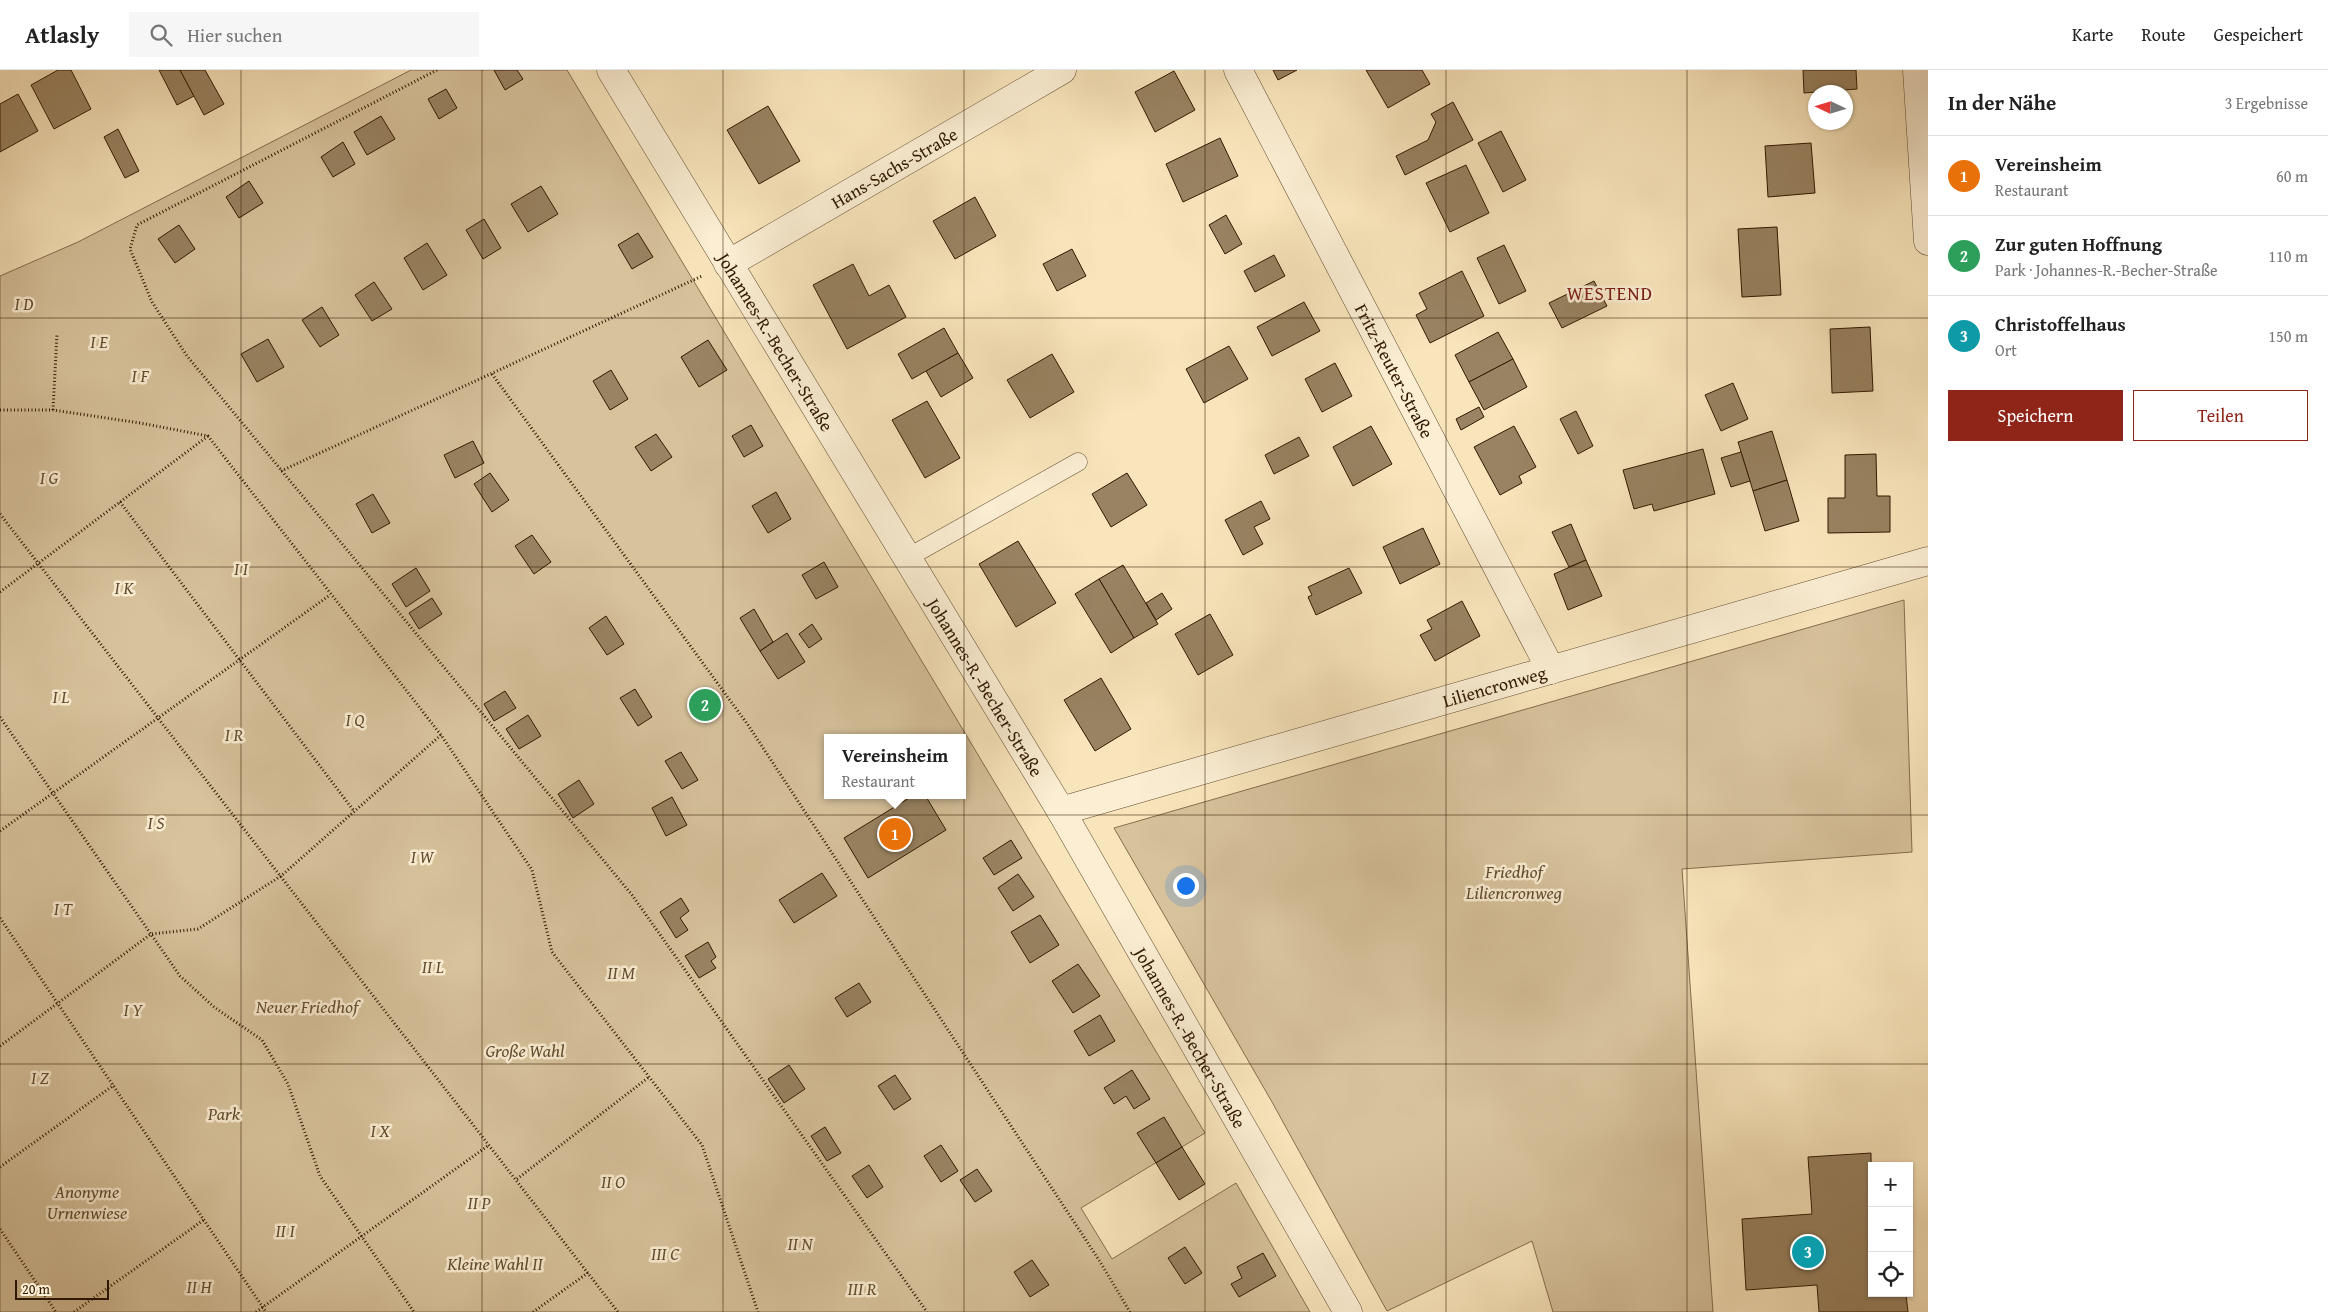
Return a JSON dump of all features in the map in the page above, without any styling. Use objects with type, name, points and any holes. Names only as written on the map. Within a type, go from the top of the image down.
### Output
[{"type":"street","name":"Johannes-R.-Becher-Straße","points":[[611,70],[1061,811],[1348,1312]]},
{"type":"street","name":"Hans-Sachs-Straße","points":[[728,264],[1062,70]]},
{"type":"street","name":"Fritz-Reuter-Straße","points":[[1238,70],[1551,670]]},
{"type":"street","points":[[1917,70],[1928,241]]},
{"type":"street","name":"Liliencronweg","points":[[1061,811],[1928,561]]},
{"type":"lane","points":[[907,558],[1078,462]]},
{"type":"path","points":[[437,70],[137,225],[130,250],[152,302],[187,356],[632,895],[927,1312]]},
{"type":"path","points":[[281,471],[728,264]]},
{"type":"path","points":[[52,410],[57,334]]},
{"type":"path","points":[[492,374],[748,725],[1099,1260],[1130,1312]]},
{"type":"path","points":[[0,410],[52,410],[140,423],[208,436],[330,595],[441,735],[532,870],[552,952],[702,1145],[758,1312]]},
{"type":"path","points":[[0,592],[208,436]]},
{"type":"path","points":[[120,502],[354,811]]},
{"type":"path","points":[[0,514],[517,1179],[618,1312]]},
{"type":"path","points":[[0,831],[330,595]]},
{"type":"path","points":[[0,717],[180,976],[214,1007],[262,1040],[288,1084],[320,1176],[414,1312]]},
{"type":"path","points":[[0,1046],[151,934],[198,929],[281,876],[441,735]]},
{"type":"path","points":[[0,918],[266,1312]]},
{"type":"path","points":[[517,1179],[649,1077]]},
{"type":"path","points":[[0,1167],[114,1085]]},
{"type":"path","points":[[256,1312],[489,1144]]},
{"type":"path","points":[[74,1312],[205,1219]]},
{"type":"path","points":[[0,1229],[56,1312]]},
{"type":"path","points":[[533,1312],[589,1272]]},
{"type":"green space","points":[[411,70],[567,70],[966,734],[824,734],[824,799],[966,799],[966,735],[1205,1133],[1081,1208],[1112,1259],[1236,1183],[1310,1312],[0,1312],[0,276],[78,242]]},
{"type":"green space","name":"Friedhof Liliencronweg","points":[[1904,600],[1912,852],[1682,869],[1713,1312],[1553,1312],[1532,1241],[1387,1311],[1272,1102],[1114,828]]},
{"type":"building","points":[[58,70],[71,70],[91,109],[54,129],[31,85]]},
{"type":"building","points":[[159,70],[180,70],[194,96],[177,105]]},
{"type":"building","points":[[180,70],[205,70],[224,104],[204,115]]},
{"type":"building","points":[[494,70],[517,70],[523,79],[505,90]]},
{"type":"building","points":[[1273,70],[1297,70],[1278,80]]},
{"type":"building","points":[[1366,70],[1422,70],[1430,84],[1388,108]]},
{"type":"building","points":[[1803,70],[1856,70],[1857,89],[1853,89],[1853,85],[1808,85],[1808,93],[1804,93]]},
{"type":"building","points":[[1174,71],[1195,110],[1155,132],[1135,92]]},
{"type":"building","points":[[446,89],[457,108],[439,119],[428,99]]},
{"type":"building","points":[[18,94],[38,131],[0,152],[0,104]]},
{"type":"building","points":[[1453,102],[1473,140],[1405,175],[1396,156],[1428,140],[1436,122],[1431,114]]},
{"type":"building","points":[[768,106],[800,161],[759,184],[727,130]]},
{"type":"building","points":[[381,116],[395,139],[367,155],[354,132]]},
{"type":"building","points":[[118,129],[139,171],[125,178],[104,137]]},
{"type":"building","points":[[1501,131],[1526,180],[1503,192],[1478,143]]},
{"type":"building","points":[[1220,138],[1238,176],[1183,202],[1166,164]]},
{"type":"building","points":[[343,142],[355,164],[333,177],[321,157]]},
{"type":"building","points":[[1811,143],[1815,193],[1768,197],[1765,146]]},
{"type":"building","points":[[1466,165],[1489,213],[1450,232],[1426,183]]},
{"type":"building","points":[[249,181],[263,203],[239,218],[226,197]]},
{"type":"building","points":[[541,186],[558,214],[528,232],[511,204]]},
{"type":"building","points":[[975,197],[996,236],[955,259],[933,221]]},
{"type":"building","points":[[1226,215],[1242,244],[1225,254],[1209,225]]},
{"type":"building","points":[[484,219],[501,248],[483,259],[466,230]]},
{"type":"building","points":[[179,225],[195,249],[175,263],[158,239]]},
{"type":"building","points":[[1777,227],[1781,295],[1742,297],[1738,229]]},
{"type":"building","points":[[638,233],[653,257],[632,269],[618,245]]},
{"type":"building","points":[[427,243],[447,275],[423,290],[404,258]]},
{"type":"building","points":[[1504,245],[1526,291],[1499,304],[1477,258]]},
{"type":"building","points":[[1072,249],[1086,276],[1057,291],[1043,264]]},
{"type":"building","points":[[1274,255],[1285,276],[1255,292],[1244,271]]},
{"type":"building","points":[[853,264],[869,296],[889,285],[906,317],[847,349],[813,285]]},
{"type":"building","points":[[1462,271],[1484,316],[1430,343],[1416,315],[1427,309],[1419,293]]},
{"type":"building","points":[[1594,281],[1607,306],[1562,328],[1549,303]]},
{"type":"building","points":[[374,282],[392,309],[372,321],[355,295]]},
{"type":"building","points":[[1304,302],[1320,331],[1272,356],[1257,327]]},
{"type":"building","points":[[322,307],[339,335],[320,347],[302,320]]},
{"type":"building","points":[[1870,327],[1873,391],[1832,393],[1830,329]]},
{"type":"building","points":[[944,328],[958,353],[912,379],[898,354]]},
{"type":"building","points":[[1498,332],[1513,359],[1469,382],[1455,355]]},
{"type":"building","points":[[268,339],[284,367],[257,382],[241,354]]},
{"type":"building","points":[[708,340],[727,370],[699,387],[681,357]]},
{"type":"building","points":[[1229,346],[1248,379],[1204,403],[1186,369]]},
{"type":"building","points":[[958,353],[973,378],[941,397],[926,371]]},
{"type":"building","points":[[1052,354],[1074,392],[1030,418],[1007,380]]},
{"type":"building","points":[[1513,359],[1527,387],[1484,410],[1469,382]]},
{"type":"building","points":[[1335,363],[1352,396],[1322,412],[1305,379]]},
{"type":"building","points":[[611,370],[628,399],[610,410],[593,381]]},
{"type":"building","points":[[1733,383],[1748,419],[1721,431],[1705,395]]},
{"type":"building","points":[[927,401],[960,458],[925,478],[892,420]]},
{"type":"building","points":[[1479,407],[1484,417],[1461,430],[1456,419]]},
{"type":"building","points":[[1576,411],[1593,446],[1578,454],[1560,419]]},
{"type":"building","points":[[751,425],[763,446],[744,457],[732,436]]},
{"type":"building","points":[[1371,426],[1392,464],[1353,486],[1333,447]]},
{"type":"building","points":[[1514,426],[1536,467],[1519,476],[1522,483],[1500,495],[1474,447]]},
{"type":"building","points":[[1772,431],[1787,480],[1753,491],[1738,442]]},
{"type":"building","points":[[656,434],[672,457],[651,471],[635,447]]},
{"type":"building","points":[[1299,437],[1309,456],[1274,474],[1265,455]]},
{"type":"building","points":[[473,441],[484,463],[455,478],[444,455]]},
{"type":"building","points":[[1703,449],[1715,494],[1654,511],[1652,504],[1634,509],[1623,470]]},
{"type":"building","points":[[1741,452],[1750,481],[1731,487],[1721,458]]},
{"type":"building","points":[[1876,454],[1877,496],[1890,496],[1890,532],[1828,533],[1828,498],[1845,498],[1845,455]]},
{"type":"building","points":[[490,473],[509,500],[492,512],[474,484]]},
{"type":"building","points":[[1127,473],[1147,505],[1111,527],[1092,494]]},
{"type":"building","points":[[1787,480],[1799,521],[1765,531],[1753,491]]},
{"type":"building","points":[[776,492],[791,519],[768,533],[752,506]]},
{"type":"building","points":[[373,494],[390,523],[372,533],[356,504]]},
{"type":"building","points":[[1261,501],[1270,519],[1254,527],[1263,544],[1243,555],[1225,520]]},
{"type":"building","points":[[1571,524],[1586,560],[1569,567],[1552,532]]},
{"type":"building","points":[[1423,528],[1440,564],[1400,584],[1383,547]]},
{"type":"building","points":[[532,535],[551,562],[534,574],[515,546]]},
{"type":"building","points":[[1018,541],[1056,603],[1016,627],[979,564]]},
{"type":"building","points":[[1586,560],[1602,596],[1568,610],[1554,574]]},
{"type":"building","points":[[824,562],[838,587],[816,599],[802,575]]},
{"type":"building","points":[[1123,565],[1158,624],[1134,638],[1099,579]]},
{"type":"building","points":[[416,568],[430,591],[406,607],[392,584]]},
{"type":"building","points":[[1349,568],[1362,593],[1316,615],[1308,597],[1312,595],[1308,587]]},
{"type":"building","points":[[1099,579],[1134,638],[1111,653],[1075,594]]},
{"type":"building","points":[[1162,593],[1172,609],[1156,620],[1146,603]]},
{"type":"building","points":[[432,598],[442,614],[419,629],[409,613]]},
{"type":"building","points":[[1462,601],[1480,636],[1435,661],[1420,635],[1432,629],[1427,620]]},
{"type":"building","points":[[754,609],[773,642],[760,651],[740,618]]},
{"type":"building","points":[[1210,614],[1233,655],[1198,675],[1175,634]]},
{"type":"building","points":[[606,616],[624,644],[607,655],[589,628]]},
{"type":"building","points":[[812,624],[822,639],[809,648],[799,634]]},
{"type":"building","points":[[787,633],[805,662],[778,679],[760,651]]},
{"type":"building","points":[[1101,678],[1131,729],[1095,751],[1064,700]]},
{"type":"building","points":[[635,689],[652,717],[638,726],[620,698]]},
{"type":"building","points":[[505,691],[516,708],[494,721],[484,704]]},
{"type":"building","points":[[528,715],[541,736],[519,749],[506,729]]},
{"type":"building","points":[[681,752],[698,780],[682,789],[665,761]]},
{"type":"building","points":[[579,780],[594,804],[573,818],[558,794]]},
{"type":"building","points":[[672,797],[687,825],[666,836],[652,808]]},
{"type":"building","points":[[907,799],[927,799],[946,830],[868,878],[844,838]]},
{"type":"building","points":[[1011,840],[1022,858],[994,875],[983,858]]},
{"type":"building","points":[[822,873],[837,896],[794,923],[779,900]]},
{"type":"building","points":[[1018,874],[1034,897],[1013,911],[998,888]]},
{"type":"building","points":[[681,898],[689,911],[680,918],[688,930],[676,938],[660,912]]},
{"type":"building","points":[[1040,915],[1059,945],[1030,963],[1011,932]]},
{"type":"building","points":[[708,942],[716,957],[711,961],[716,968],[699,978],[685,956]]},
{"type":"building","points":[[1078,964],[1100,996],[1073,1013],[1052,981]]},
{"type":"building","points":[[859,983],[871,1002],[847,1017],[835,998]]},
{"type":"building","points":[[1100,1015],[1115,1041],[1089,1056],[1074,1031]]},
{"type":"building","points":[[789,1065],[805,1089],[784,1103],[768,1079]]},
{"type":"building","points":[[1132,1070],[1150,1099],[1134,1109],[1126,1096],[1114,1104],[1104,1088]]},
{"type":"building","points":[[895,1075],[911,1099],[894,1110],[878,1086]]},
{"type":"building","points":[[1164,1117],[1182,1147],[1156,1163],[1137,1133]]},
{"type":"building","points":[[825,1127],[841,1153],[827,1161],[811,1136]]},
{"type":"building","points":[[941,1145],[958,1171],[941,1182],[924,1156]]},
{"type":"building","points":[[1182,1147],[1205,1184],[1179,1200],[1156,1163]]},
{"type":"building","points":[[1871,1153],[1871,1162],[1868,1162],[1868,1297],[1906,1297],[1908,1312],[1819,1312],[1817,1285],[1746,1290],[1742,1219],[1812,1214],[1808,1157]]},
{"type":"building","points":[[869,1165],[883,1187],[867,1198],[852,1176]]},
{"type":"building","points":[[977,1169],[992,1191],[975,1202],[960,1180]]},
{"type":"building","points":[[1185,1247],[1202,1273],[1185,1284],[1168,1258]]},
{"type":"building","points":[[1263,1253],[1276,1276],[1239,1297],[1231,1284],[1242,1278],[1237,1267]]},
{"type":"building","points":[[1032,1260],[1049,1285],[1030,1297],[1014,1272]]},
{"type":"place","name":"Zur guten Hoffnung","points":[[705,705]]},
{"type":"place","name":"Vereinsheim","points":[[895,834]]},
{"type":"place","name":"Christoffelhaus","points":[[1808,1252]]},
{"type":"district","name":"WESTEND","points":[[1610,293]]},
{"type":"park label","name":"I D","points":[[24,303]]},
{"type":"park label","name":"I E","points":[[99,341]]},
{"type":"park label","name":"I F","points":[[140,375]]},
{"type":"park label","name":"I G","points":[[49,477]]},
{"type":"park label","name":"I I","points":[[241,568]]},
{"type":"park label","name":"I K","points":[[124,587]]},
{"type":"park label","name":"I L","points":[[61,696]]},
{"type":"park label","name":"I Q","points":[[355,719]]},
{"type":"park label","name":"I R","points":[[234,734]]},
{"type":"park label","name":"I S","points":[[156,822]]},
{"type":"park label","name":"I W","points":[[422,856]]},
{"type":"park label","name":"I T","points":[[63,908]]},
{"type":"park label","name":"II L","points":[[433,966]]},
{"type":"park label","name":"II M","points":[[621,972]]},
{"type":"park label","name":"Neuer Friedhof","points":[[307,1006]]},
{"type":"park label","name":"I Y","points":[[133,1009]]},
{"type":"park label","name":"Große Wahl","points":[[525,1050]]},
{"type":"park label","name":"I Z","points":[[40,1077]]},
{"type":"park label","name":"Park","points":[[224,1113]]},
{"type":"park label","name":"I X","points":[[380,1130]]},
{"type":"park label","name":"II O","points":[[613,1181]]},
{"type":"park label","name":"Anonyme Urnenwiese","points":[[87,1201]]},
{"type":"park label","name":"II P","points":[[479,1202]]},
{"type":"park label","name":"II I","points":[[285,1230]]},
{"type":"park label","name":"II N","points":[[800,1243]]},
{"type":"park label","name":"III C","points":[[665,1253]]},
{"type":"park label","name":"Kleine Wahl II","points":[[495,1263]]},
{"type":"park label","name":"II H","points":[[199,1286]]},
{"type":"park label","name":"III R","points":[[862,1288]]}]
